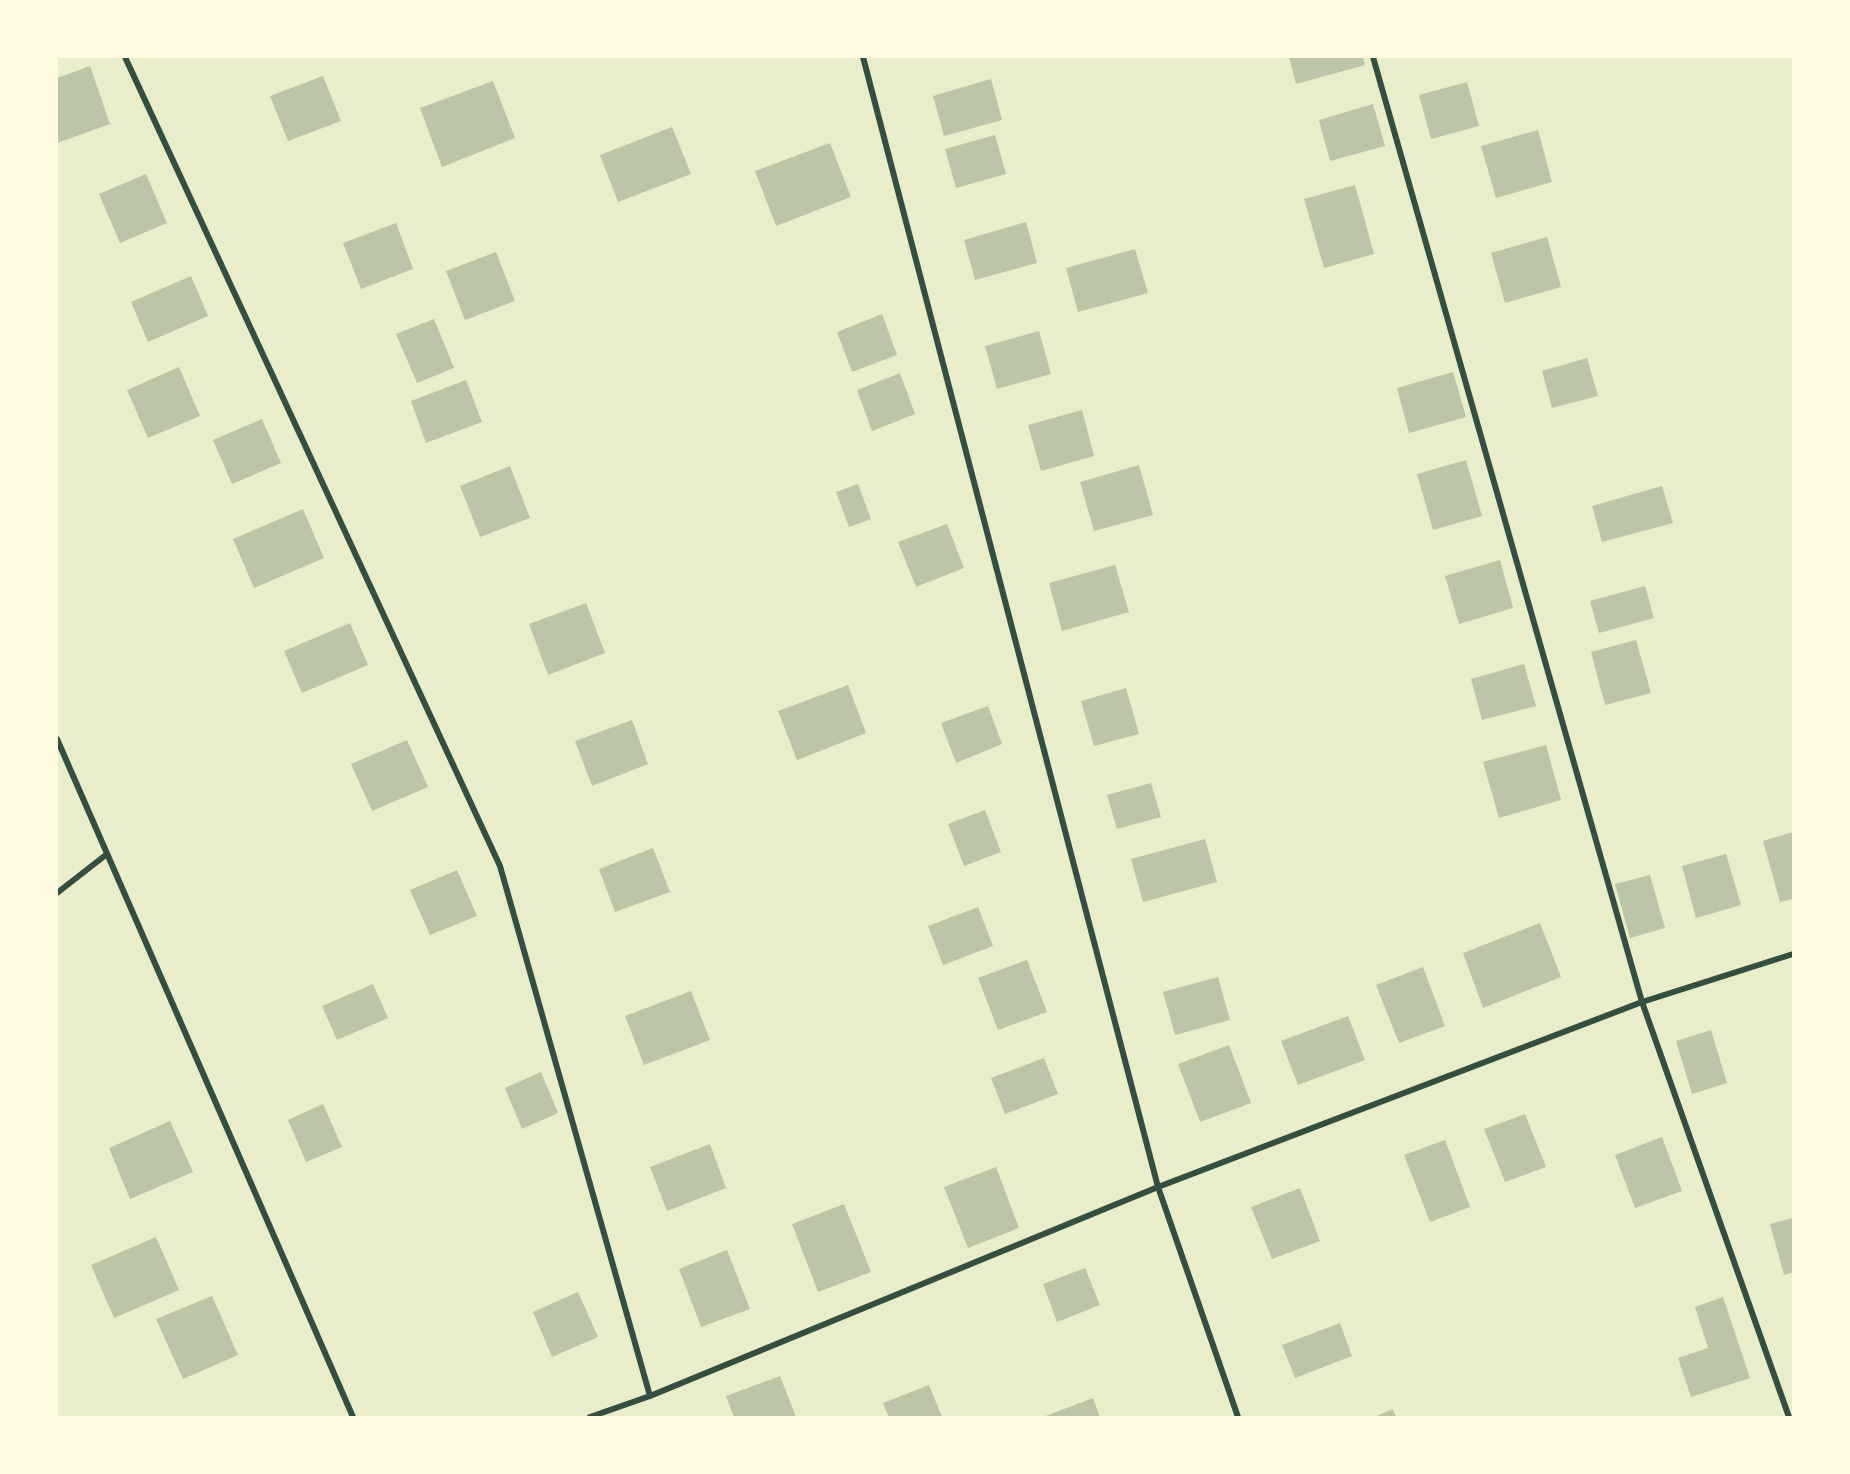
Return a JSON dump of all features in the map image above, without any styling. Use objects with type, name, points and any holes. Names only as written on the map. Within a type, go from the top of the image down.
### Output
[{"type":"street","points":[[125,57],[500,866],[650,1396]]},
{"type":"street","points":[[863,57],[1158,1187],[1238,1417]]},
{"type":"street","points":[[1373,57],[1642,1002],[1789,1417]]},
{"type":"street","points":[[57,739],[353,1417]]},
{"type":"street","points":[[57,893],[107,854]]},
{"type":"street","points":[[590,1417],[650,1396],[1158,1187],[1642,1002],[1793,954]]},
{"type":"building","points":[[1289,57],[1363,57],[1365,65],[1296,84]]},
{"type":"building","points":[[90,66],[110,124],[57,143],[57,78]]},
{"type":"building","points":[[323,76],[341,121],[288,141],[270,96]]},
{"type":"building","points":[[991,79],[1002,120],[944,136],[933,96]]},
{"type":"building","points":[[493,81],[515,138],[442,167],[420,108]]},
{"type":"building","points":[[1467,82],[1479,126],[1431,139],[1419,95]]},
{"type":"building","points":[[1373,104],[1385,146],[1330,161],[1319,120]]},
{"type":"building","points":[[672,127],[691,174],[618,202],[600,155]]},
{"type":"building","points":[[1538,130],[1552,182],[1496,198],[1481,146]]},
{"type":"building","points":[[995,135],[1006,174],[956,188],[945,149]]},
{"type":"building","points":[[830,143],[851,197],[776,226],[755,171]]},
{"type":"building","points":[[146,174],[167,223],[120,243],[99,194]]},
{"type":"building","points":[[1355,185],[1374,254],[1324,268],[1304,199]]},
{"type":"building","points":[[1026,222],[1037,263],[975,280],[964,240]]},
{"type":"building","points":[[396,223],[413,269],[361,289],[343,243]]},
{"type":"building","points":[[1547,237],[1561,287],[1505,303],[1491,253]]},
{"type":"building","points":[[1135,249],[1148,293],[1078,312],[1066,268]]},
{"type":"building","points":[[496,252],[515,301],[465,320],[446,271]]},
{"type":"building","points":[[191,276],[208,316],[148,342],[131,302]]},
{"type":"building","points":[[882,314],[897,355],[852,372],[837,332]]},
{"type":"building","points":[[434,319],[454,368],[417,383],[396,334]]},
{"type":"building","points":[[1039,331],[1051,374],[997,389],[985,346]]},
{"type":"building","points":[[1587,358],[1598,396],[1552,408],[1542,371]]},
{"type":"building","points":[[179,367],[200,416],[148,438],[127,390]]},
{"type":"building","points":[[1453,372],[1466,417],[1409,433],[1397,388]]},
{"type":"building","points":[[900,373],[915,414],[872,431],[857,390]]},
{"type":"building","points":[[466,380],[482,422],[426,443],[411,401]]},
{"type":"building","points":[[1082,410],[1094,456],[1041,471],[1028,425]]},
{"type":"building","points":[[262,419],[281,463],[232,484],[213,440]]},
{"type":"building","points":[[1466,460],[1482,516],[1433,530],[1417,474]]},
{"type":"building","points":[[1139,465],[1153,515],[1094,531],[1080,482]]},
{"type":"building","points":[[510,466],[530,518],[480,537],[460,486]]},
{"type":"building","points":[[858,484],[871,519],[849,527],[836,492]]},
{"type":"building","points":[[1662,486],[1673,523],[1602,542],[1592,506]]},
{"type":"building","points":[[303,509],[324,558],[254,588],[233,539]]},
{"type":"building","points":[[947,524],[964,568],[916,587],[898,542]]},
{"type":"building","points":[[1500,560],[1513,608],[1459,624],[1445,576]]},
{"type":"building","points":[[1115,565],[1129,612],[1062,631],[1049,583]]},
{"type":"building","points":[[1645,586],[1654,618],[1599,633],[1590,601]]},
{"type":"building","points":[[586,603],[605,653],[548,675],[529,624]]},
{"type":"building","points":[[350,623],[368,665],[302,693],[284,651]]},
{"type":"building","points":[[1636,640],[1651,693],[1605,705],[1591,652]]},
{"type":"building","points":[[1524,664],[1536,706],[1482,720],[1471,679]]},
{"type":"building","points":[[848,685],[866,733],[797,760],[778,711]]},
{"type":"building","points":[[1126,688],[1139,734],[1094,746],[1081,701]]},
{"type":"building","points":[[988,706],[1002,744],[956,763],[941,723]]},
{"type":"building","points":[[632,720],[648,764],[592,786],[575,741]]},
{"type":"building","points":[[407,740],[428,787],[372,811],[351,764]]},
{"type":"building","points":[[1546,745],[1561,800],[1499,818],[1483,762]]},
{"type":"building","points":[[1151,783],[1161,817],[1117,829],[1107,795]]},
{"type":"building","points":[[985,810],[1001,852],[964,866],[948,824]]},
{"type":"building","points":[[1793,832],[1793,899],[1780,902],[1763,841]]},
{"type":"building","points":[[1205,839],[1217,882],[1143,902],[1131,859]]},
{"type":"building","points":[[653,848],[670,892],[615,912],[599,869]]},
{"type":"building","points":[[1726,854],[1741,905],[1696,918],[1682,866]]},
{"type":"building","points":[[457,870],[477,916],[430,935],[410,890]]},
{"type":"building","points":[[1650,875],[1665,928],[1630,938],[1615,884]]},
{"type":"building","points":[[978,907],[993,946],[943,965],[928,926]]},
{"type":"building","points":[[1540,923],[1561,977],[1483,1008],[1463,953]]},
{"type":"building","points":[[1027,960],[1047,1012],[998,1030],[978,978]]},
{"type":"building","points":[[1423,967],[1445,1026],[1399,1043],[1376,985]]},
{"type":"building","points":[[1218,977],[1230,1020],[1175,1035],[1163,992]]},
{"type":"building","points":[[373,984],[388,1018],[337,1040],[322,1006]]},
{"type":"building","points":[[691,991],[710,1040],[644,1065],[625,1016]]},
{"type":"building","points":[[1348,1016],[1365,1060],[1298,1085],[1281,1041]]},
{"type":"building","points":[[1711,1030],[1727,1083],[1692,1094],[1676,1041]]},
{"type":"building","points":[[1229,1045],[1251,1103],[1200,1122],[1178,1064]]},
{"type":"building","points":[[1044,1058],[1058,1094],[1005,1114],[991,1078]]},
{"type":"building","points":[[541,1072],[558,1113],[522,1129],[505,1088]]},
{"type":"building","points":[[323,1104],[342,1147],[306,1162],[288,1120]]},
{"type":"building","points":[[1525,1114],[1546,1167],[1505,1182],[1484,1129]]},
{"type":"building","points":[[170,1121],[193,1172],[130,1199],[109,1148]]},
{"type":"building","points":[[1662,1137],[1682,1191],[1635,1208],[1615,1155]]},
{"type":"building","points":[[1445,1140],[1470,1207],[1430,1222],[1404,1155]]},
{"type":"building","points":[[710,1144],[726,1188],[667,1211],[650,1167]]},
{"type":"building","points":[[996,1167],[1019,1228],[968,1248],[944,1187]]},
{"type":"building","points":[[1300,1188],[1320,1241],[1272,1259],[1251,1207]]},
{"type":"building","points":[[844,1204],[871,1272],[818,1292],[792,1224]]},
{"type":"building","points":[[1793,1218],[1793,1272],[1784,1275],[1770,1224]]},
{"type":"building","points":[[156,1237],[179,1290],[114,1318],[91,1265]]},
{"type":"building","points":[[727,1250],[750,1309],[701,1327],[679,1269]]},
{"type":"building","points":[[1085,1268],[1100,1305],[1057,1322],[1043,1284]]},
{"type":"building","points":[[578,1292],[598,1337],[552,1357],[533,1312]]},
{"type":"building","points":[[212,1296],[238,1355],[183,1379],[156,1319]]},
{"type":"building","points":[[1723,1297],[1750,1378],[1691,1397],[1678,1358],[1708,1348],[1695,1307]]},
{"type":"building","points":[[1340,1323],[1352,1356],[1295,1378],[1282,1345]]},
{"type":"building","points":[[780,1376],[796,1417],[734,1417],[726,1396]]},
{"type":"building","points":[[929,1385],[942,1417],[889,1417],[883,1403]]},
{"type":"building","points":[[1093,1398],[1100,1417],[1043,1417]]},
{"type":"building","points":[[1393,1409],[1396,1417],[1374,1417]]}]
